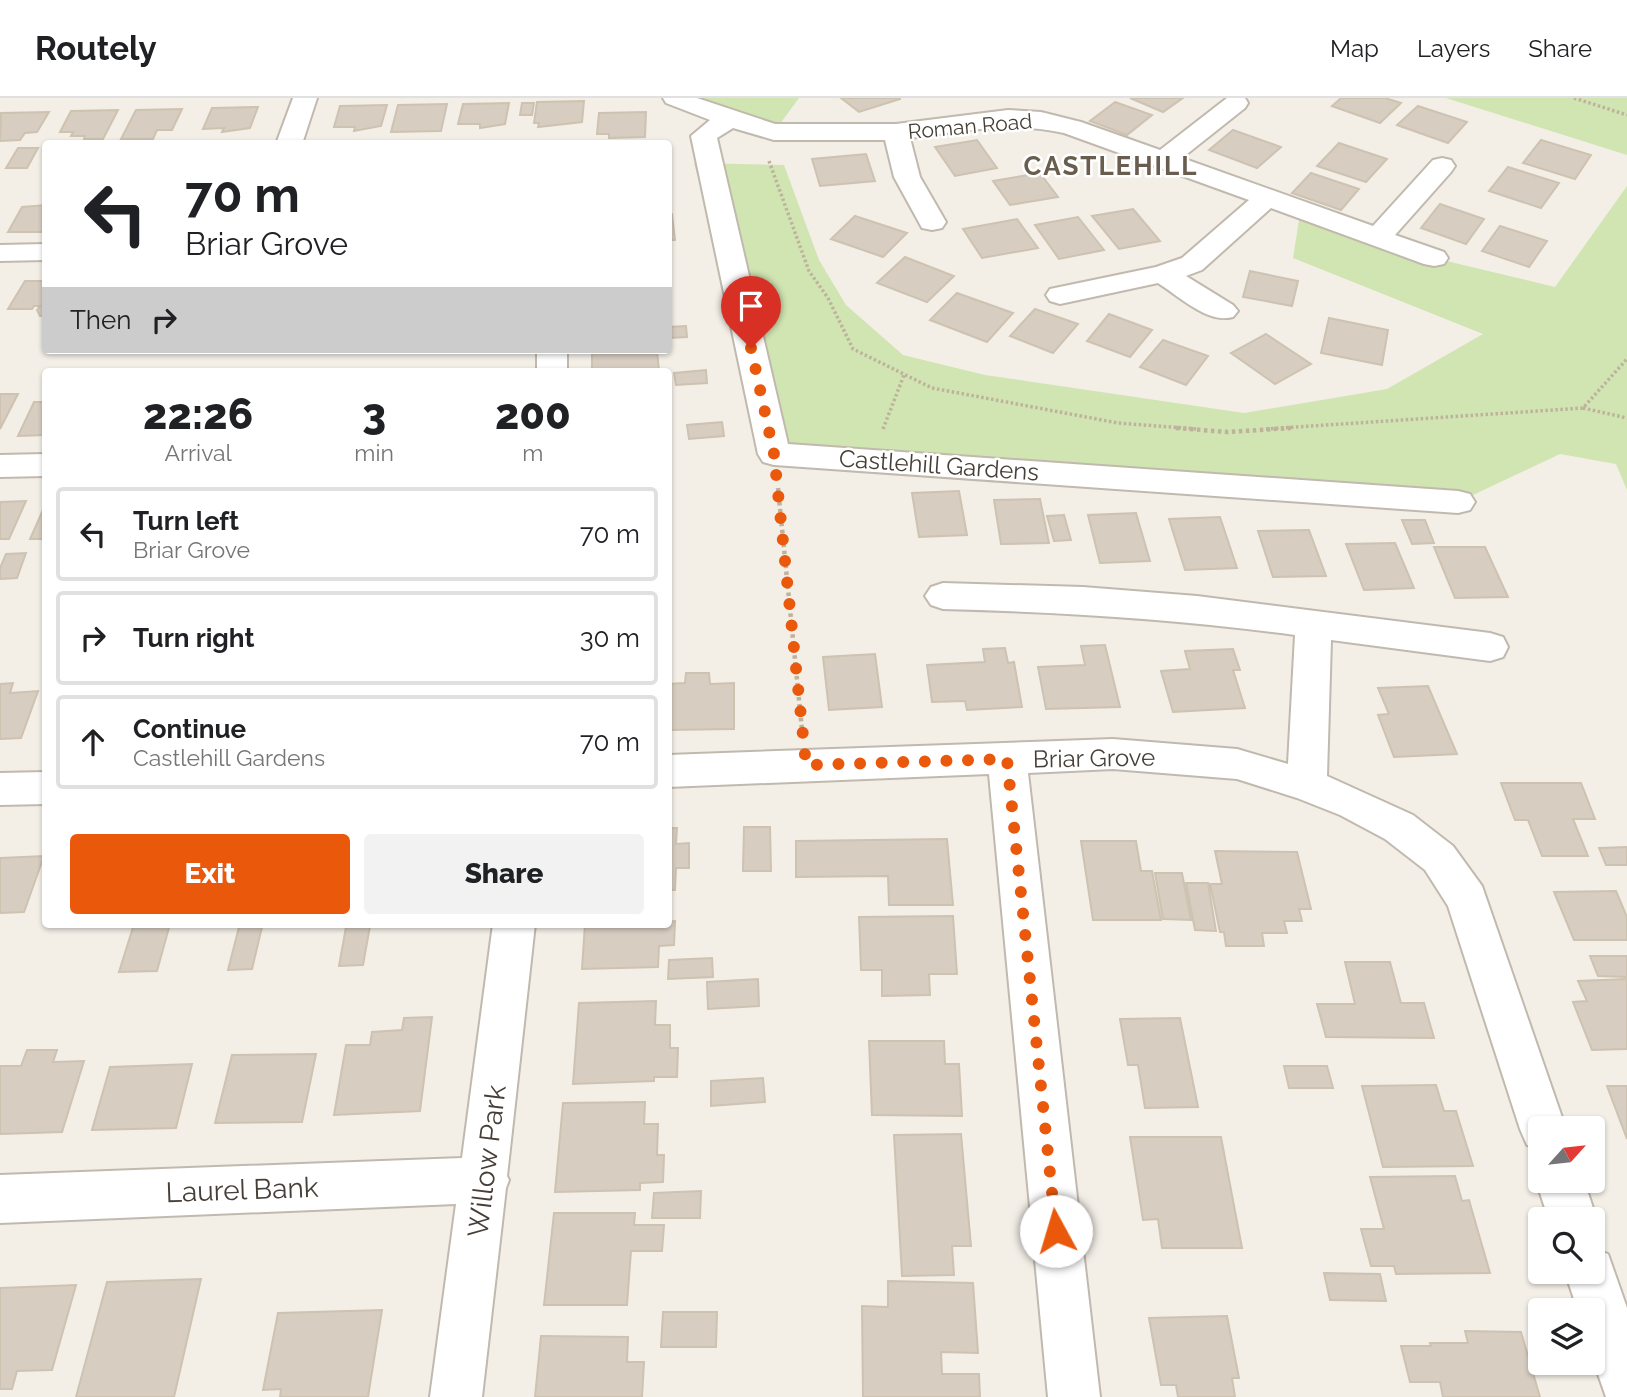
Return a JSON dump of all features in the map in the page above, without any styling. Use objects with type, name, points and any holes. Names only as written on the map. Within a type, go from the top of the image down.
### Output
[{"type":"street","points":[[290,140],[305,98]]},
{"type":"street","name":"Roman Road","points":[[675,98],[743,124],[774,132],[896,132],[1008,118],[1041,120],[1072,128],[1434,258]]},
{"type":"street","points":[[1163,160],[1236,103]]},
{"type":"street","points":[[743,124],[704,136],[774,454]]},
{"type":"street","name":"Roman Road","points":[[896,132],[906,177],[932,222]]},
{"type":"street","points":[[1378,237],[1442,166]]},
{"type":"street","points":[[1060,295],[1163,274],[1192,264],[1267,198]]},
{"type":"street","points":[[0,253],[42,252]]},
{"type":"street","points":[[1163,274],[1223,311]]},
{"type":"street","name":"Castlehill Gardens","points":[[774,454],[1458,502]]},
{"type":"street","points":[[0,466],[42,465]]},
{"type":"street","points":[[943,596],[1083,600],[1197,609],[1490,647]]},
{"type":"street","points":[[1307,785],[1313,625]]},
{"type":"street","name":"Briar Grove","points":[[672,771],[1113,754],[1177,757],[1237,764],[1307,785],[1399,827],[1439,858],[1467,899],[1539,1116]]},
{"type":"street","points":[[1007,759],[1074,1397]]},
{"type":"street","points":[[0,789],[42,788]]},
{"type":"street","name":"Willow Park","points":[[456,1397],[485,1181],[514,928]]},
{"type":"street","name":"Laurel Bank","points":[[0,1199],[485,1181]]},
{"type":"street","points":[[1594,1284],[1627,1384]]},
{"type":"path","points":[[1574,98],[1627,115]]},
{"type":"path","points":[[743,124],[809,271],[828,298],[853,349],[932,388],[1118,423],[1228,432],[1583,408],[1627,418]]},
{"type":"path","points":[[1583,408],[1627,359]]},
{"type":"path","points":[[872,461],[904,374]]},
{"type":"path","points":[[774,454],[806,765]]},
{"type":"green space","points":[[695,98],[799,98],[774,132]]},
{"type":"green space","points":[[1446,98],[1627,98],[1627,155]]},
{"type":"green space","points":[[694,163],[784,165],[819,260],[846,305],[903,355],[985,375],[1244,413],[1387,389],[1483,334],[1293,258],[1299,220],[1378,237],[1434,258],[1555,287],[1627,186],[1627,490],[1616,464],[1560,454],[1458,502],[774,454]]},
{"type":"building","points":[[841,98],[900,98],[900,99],[859,112]]},
{"type":"building","points":[[1130,98],[1183,98],[1163,112]]},
{"type":"building","points":[[1341,98],[1385,98],[1401,103],[1380,123],[1332,106]]},
{"type":"building","points":[[584,101],[582,122],[538,127],[539,123],[534,123],[537,102]]},
{"type":"building","points":[[1115,102],[1152,115],[1127,135],[1090,121]]},
{"type":"building","points":[[509,103],[505,124],[480,128],[480,124],[458,124],[463,104]]},
{"type":"building","points":[[522,103],[534,103],[532,115],[520,115]]},
{"type":"building","points":[[447,104],[441,131],[391,132],[398,105]]},
{"type":"building","points":[[387,105],[381,126],[354,131],[355,127],[334,127],[340,106]]},
{"type":"building","points":[[1418,106],[1467,122],[1448,143],[1397,125]]},
{"type":"building","points":[[258,107],[250,128],[222,132],[224,128],[203,129],[212,108]]},
{"type":"building","points":[[182,109],[172,130],[157,130],[153,139],[121,139],[136,110]]},
{"type":"building","points":[[118,110],[103,139],[84,139],[85,136],[71,136],[73,132],[60,132],[71,111]]},
{"type":"building","points":[[49,112],[37,132],[25,133],[20,140],[0,141],[1,113]]},
{"type":"building","points":[[646,112],[645,137],[609,138],[609,134],[597,134],[599,113]]},
{"type":"building","points":[[1233,130],[1281,147],[1257,168],[1209,150]]},
{"type":"building","points":[[977,140],[997,168],[955,176],[935,147]]},
{"type":"building","points":[[1541,140],[1591,155],[1575,179],[1523,163]]},
{"type":"building","points":[[1339,143],[1387,159],[1366,182],[1317,166]]},
{"type":"building","points":[[18,148],[38,148],[27,168],[6,168]]},
{"type":"building","points":[[866,154],[875,181],[820,186],[812,159]]},
{"type":"building","points":[[1508,167],[1559,183],[1541,208],[1489,191]]},
{"type":"building","points":[[1040,173],[1058,197],[1010,205],[993,181]]},
{"type":"building","points":[[1311,173],[1359,189],[1341,210],[1292,193]]},
{"type":"building","points":[[1440,204],[1484,219],[1466,244],[1421,228]]},
{"type":"building","points":[[42,205],[42,232],[8,232],[22,207]]},
{"type":"building","points":[[1133,209],[1160,241],[1119,249],[1092,216]]},
{"type":"building","points":[[672,214],[675,240],[672,240]]},
{"type":"building","points":[[855,216],[907,233],[883,257],[831,239]]},
{"type":"building","points":[[1078,217],[1104,250],[1059,259],[1035,225]]},
{"type":"building","points":[[1017,219],[1038,248],[982,258],[963,229]]},
{"type":"building","points":[[1500,226],[1547,241],[1529,267],[1482,251]]},
{"type":"building","points":[[905,257],[954,276],[927,302],[877,283]]},
{"type":"building","points":[[1250,271],[1298,281],[1292,306],[1243,297]]},
{"type":"building","points":[[25,281],[42,281],[42,316],[37,310],[40,306],[34,306],[32,309],[8,309]]},
{"type":"building","points":[[957,293],[1013,313],[987,342],[930,320]]},
{"type":"building","points":[[1035,309],[1078,324],[1053,353],[1010,336]]},
{"type":"building","points":[[1109,314],[1152,330],[1130,357],[1087,341]]},
{"type":"building","points":[[1329,318],[1388,330],[1382,365],[1321,353]]},
{"type":"building","points":[[686,326],[687,337],[672,338],[672,327]]},
{"type":"building","points":[[1266,334],[1311,364],[1275,384],[1231,353]]},
{"type":"building","points":[[1163,340],[1208,356],[1186,385],[1140,367]]},
{"type":"building","points":[[592,354],[657,354],[659,368],[592,368]]},
{"type":"building","points":[[706,370],[707,383],[676,385],[674,373]]},
{"type":"building","points":[[0,394],[18,394],[0,429]]},
{"type":"building","points":[[34,402],[42,402],[42,435],[18,436]]},
{"type":"building","points":[[722,422],[724,436],[689,439],[687,425]]},
{"type":"building","points":[[959,491],[967,535],[919,537],[912,493]]},
{"type":"building","points":[[1040,499],[1049,543],[1001,544],[994,500]]},
{"type":"building","points":[[26,501],[9,539],[0,539],[0,502]]},
{"type":"building","points":[[42,512],[42,539],[30,539]]},
{"type":"building","points":[[1136,513],[1150,561],[1100,563],[1088,515]]},
{"type":"building","points":[[1064,515],[1071,540],[1054,541],[1047,516]]},
{"type":"building","points":[[1220,517],[1237,568],[1185,570],[1169,519]]},
{"type":"building","points":[[1402,520],[1425,520],[1434,543],[1412,544]]},
{"type":"building","points":[[1309,530],[1326,576],[1273,577],[1258,531]]},
{"type":"building","points":[[1395,543],[1414,588],[1364,590],[1346,544]]},
{"type":"building","points":[[1434,547],[1485,547],[1508,597],[1455,598]]},
{"type":"building","points":[[26,553],[17,578],[0,579],[0,568],[6,554]]},
{"type":"building","points":[[1105,645],[1120,707],[1046,709],[1038,667],[1085,665],[1081,646]]},
{"type":"building","points":[[1005,648],[1008,663],[1014,662],[1022,707],[967,710],[965,701],[932,702],[927,665],[985,662],[983,649]]},
{"type":"building","points":[[1233,649],[1240,670],[1233,670],[1245,708],[1173,712],[1161,671],[1190,669],[1185,651]]},
{"type":"building","points":[[875,654],[882,707],[829,710],[823,657]]},
{"type":"building","points":[[686,673],[709,673],[710,684],[734,683],[734,729],[672,730],[672,684],[685,683]]},
{"type":"building","points":[[13,683],[10,693],[38,691],[21,738],[0,739],[0,684]]},
{"type":"building","points":[[1428,686],[1457,754],[1394,757],[1378,715],[1389,714],[1378,688]]},
{"type":"building","points":[[1501,783],[1581,783],[1595,819],[1573,819],[1588,856],[1542,856],[1528,820],[1515,820]]},
{"type":"building","points":[[744,827],[770,827],[771,871],[743,871]]},
{"type":"building","points":[[672,828],[677,828],[676,844],[689,843],[689,868],[676,868],[675,890],[672,890]]},
{"type":"building","points":[[947,839],[953,905],[889,905],[888,876],[796,877],[796,841]]},
{"type":"building","points":[[1081,841],[1136,841],[1141,871],[1152,871],[1161,920],[1093,920]]},
{"type":"building","points":[[1627,847],[1627,865],[1606,865],[1599,848]]},
{"type":"building","points":[[1215,851],[1297,852],[1311,909],[1299,909],[1302,921],[1284,921],[1287,933],[1262,933],[1264,946],[1226,946],[1224,932],[1220,932],[1210,884],[1222,884]]},
{"type":"building","points":[[42,856],[24,912],[0,913],[0,858]]},
{"type":"building","points":[[1155,873],[1182,873],[1191,920],[1163,919]]},
{"type":"building","points":[[1186,883],[1208,883],[1216,931],[1195,930]]},
{"type":"building","points":[[1616,891],[1627,917],[1627,940],[1574,940],[1554,892]]},
{"type":"building","points":[[953,916],[957,974],[929,974],[930,995],[882,996],[882,970],[861,970],[859,917]]},
{"type":"building","points":[[672,921],[675,921],[674,945],[659,946],[658,967],[582,969],[585,928],[672,928]]},
{"type":"building","points":[[133,928],[169,928],[157,971],[119,972]]},
{"type":"building","points":[[239,928],[262,928],[252,969],[228,970]]},
{"type":"building","points":[[346,928],[370,928],[363,965],[339,966]]},
{"type":"building","points":[[1590,956],[1627,956],[1627,977],[1598,976]]},
{"type":"building","points":[[712,958],[713,977],[668,979],[669,960]]},
{"type":"building","points":[[1345,962],[1390,962],[1401,1003],[1424,1003],[1434,1038],[1326,1037],[1317,1004],[1355,1004]]},
{"type":"building","points":[[758,979],[759,1006],[708,1009],[707,982]]},
{"type":"building","points":[[1627,979],[1627,1049],[1592,1050],[1573,1002],[1587,1001],[1578,981]]},
{"type":"building","points":[[656,1001],[655,1025],[670,1025],[670,1048],[678,1048],[677,1077],[654,1077],[654,1081],[573,1084],[579,1003]]},
{"type":"building","points":[[432,1017],[420,1111],[334,1115],[346,1045],[370,1045],[372,1032],[402,1030],[404,1018]]},
{"type":"building","points":[[1180,1018],[1198,1107],[1145,1108],[1138,1065],[1128,1065],[1120,1019]]},
{"type":"building","points":[[869,1041],[944,1041],[945,1064],[959,1064],[962,1116],[872,1115]]},
{"type":"building","points":[[27,1050],[57,1050],[53,1062],[84,1061],[62,1132],[0,1134],[0,1066],[21,1066]]},
{"type":"building","points":[[316,1054],[302,1122],[215,1123],[232,1055]]},
{"type":"building","points":[[192,1064],[176,1128],[92,1130],[110,1067]]},
{"type":"building","points":[[1284,1066],[1327,1066],[1333,1088],[1289,1088]]},
{"type":"building","points":[[763,1078],[765,1102],[711,1106],[711,1081]]},
{"type":"building","points":[[1436,1085],[1444,1111],[1456,1111],[1473,1166],[1383,1167],[1362,1086]]},
{"type":"building","points":[[1607,1086],[1627,1086],[1627,1139]]},
{"type":"building","points":[[645,1102],[644,1124],[658,1124],[657,1155],[664,1155],[663,1182],[640,1183],[640,1190],[555,1192],[563,1103]]},
{"type":"building","points":[[961,1134],[971,1246],[952,1246],[954,1275],[902,1276],[894,1135]]},
{"type":"building","points":[[1130,1137],[1221,1137],[1242,1248],[1162,1248],[1158,1219],[1143,1220]]},
{"type":"building","points":[[1455,1176],[1462,1201],[1469,1200],[1490,1273],[1396,1274],[1394,1266],[1371,1266],[1361,1229],[1384,1229],[1370,1177]]},
{"type":"building","points":[[701,1191],[700,1218],[652,1218],[654,1193]]},
{"type":"building","points":[[554,1213],[635,1213],[634,1225],[664,1225],[662,1251],[631,1251],[627,1305],[544,1305]]},
{"type":"building","points":[[1324,1273],[1380,1274],[1386,1301],[1330,1300]]},
{"type":"building","points":[[201,1279],[174,1397],[76,1397],[107,1282]]},
{"type":"building","points":[[888,1281],[973,1283],[978,1353],[941,1352],[942,1374],[979,1374],[980,1397],[863,1397],[862,1306],[888,1307]]},
{"type":"building","points":[[76,1285],[52,1370],[17,1371],[12,1389],[0,1389],[0,1288]]},
{"type":"building","points":[[382,1310],[368,1397],[280,1397],[281,1389],[263,1390],[278,1313]]},
{"type":"building","points":[[663,1312],[717,1312],[716,1347],[661,1347]]},
{"type":"building","points":[[1227,1316],[1239,1378],[1232,1378],[1235,1397],[1178,1397],[1176,1385],[1161,1385],[1149,1318]]},
{"type":"building","points":[[1465,1331],[1521,1332],[1528,1356],[1528,1375],[1534,1375],[1540,1397],[1443,1397],[1440,1382],[1410,1382],[1401,1346],[1468,1343]]},
{"type":"building","points":[[541,1336],[628,1337],[627,1362],[644,1362],[642,1397],[535,1397]]},
{"type":"district","name":"CASTLEHILL","points":[[1111,166]]},
{"type":"route","points":[[751,348],[774,454],[806,765],[1007,759],[1056,1231]]}]
